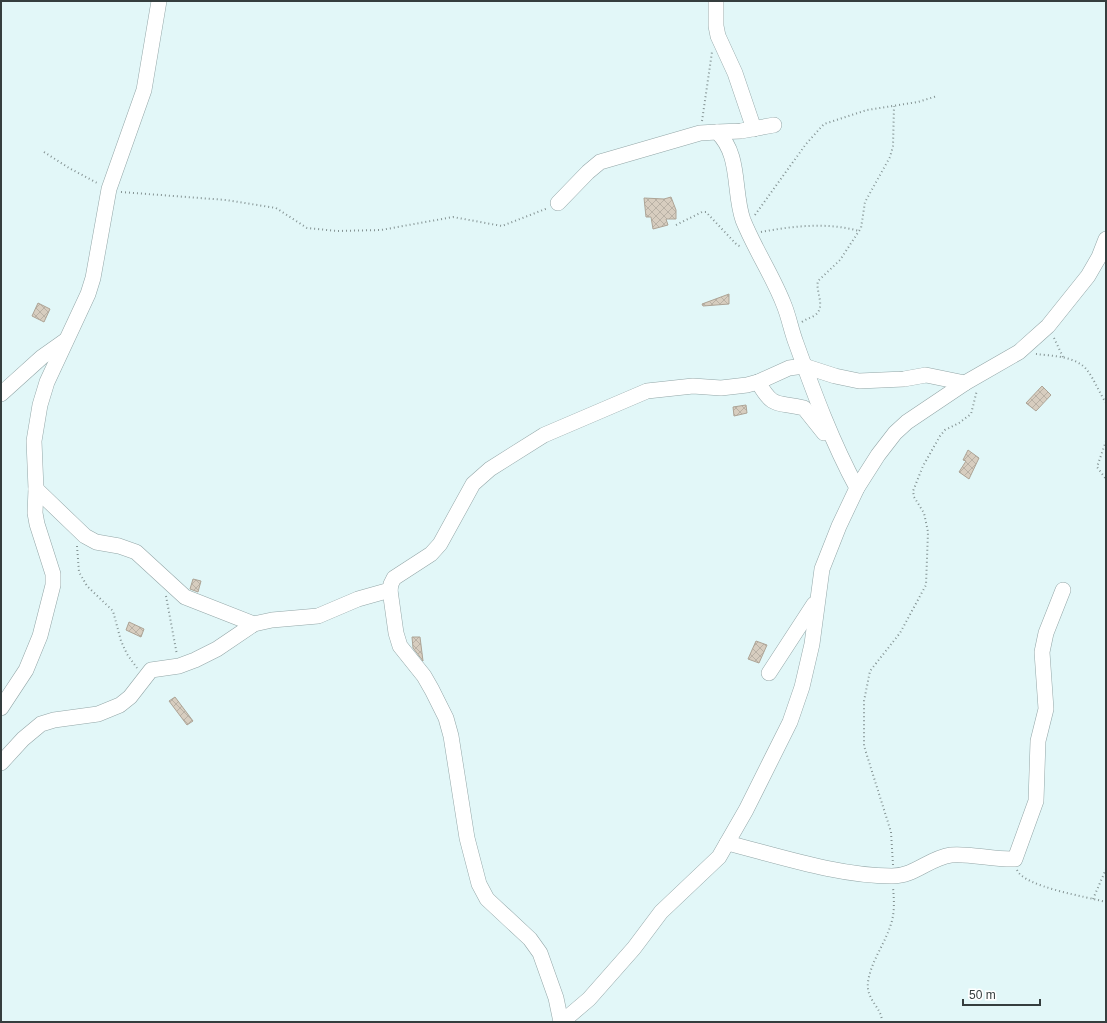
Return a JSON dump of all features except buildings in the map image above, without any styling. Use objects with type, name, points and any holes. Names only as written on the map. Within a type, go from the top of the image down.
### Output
[{"type":"street","points":[[1,708],[26,670],[40,636],[53,585],[53,574],[35,513],[36,489],[34,441],[38,411],[47,382],[88,294],[93,278],[108,189],[144,90],[159,1]]},
{"type":"street","points":[[716,1],[716,26],[718,36],[735,74],[748,130],[736,153],[735,169],[738,201],[751,238],[784,305],[804,366],[838,453]]},
{"type":"street","points":[[558,203],[588,172],[600,162],[700,133],[748,130],[774,125]]},
{"type":"street","points":[[717,132],[724,141],[731,155],[735,169]]},
{"type":"street","points":[[965,383],[926,375],[904,379],[860,381],[835,376],[804,366],[789,368],[758,382],[721,388],[693,386],[647,391],[544,435],[526,445],[479,477],[468,491],[451,526],[440,544],[431,554],[394,578],[390,584],[396,633],[400,646],[424,676],[446,718],[451,736],[467,838],[479,884],[487,899],[530,939],[540,953],[556,998],[562,1022],[589,999],[634,948],[661,912],[711,866],[728,843],[766,772],[790,722],[809,664],[822,569],[839,526],[858,488],[887,443],[901,427],[965,383],[1019,352],[1048,326],[1088,276],[1099,257],[1106,239]]},
{"type":"street","points":[[1,394],[42,358],[67,339]]},
{"type":"street","points":[[758,382],[769,399],[776,403],[804,408],[809,412],[838,453],[858,488]]},
{"type":"street","points":[[36,489],[78,531],[96,542],[119,546],[136,552],[185,596],[254,624]]},
{"type":"street","points":[[1,764],[23,739],[41,724],[54,720],[98,714],[111,710],[130,698],[144,677],[151,670],[179,666],[217,649],[254,624],[272,620],[318,616],[358,599],[390,590]]},
{"type":"street","points":[[728,843],[836,870],[893,876],[917,870],[941,857],[952,855],[998,860],[1015,859],[1036,802],[1038,741],[1046,702],[1042,652],[1046,633],[1062,590]]},
{"type":"street","points":[[770,673],[817,598]]},
{"type":"path","points":[[700,133],[709,62],[718,36]]},
{"type":"path","points":[[676,225],[702,212],[706,212],[737,245],[746,248],[751,238],[761,204],[816,131],[824,124],[867,110],[894,106],[937,96]]},
{"type":"path","points":[[801,323],[818,312],[821,306],[817,285],[818,281],[840,260],[859,231],[863,219],[865,202],[880,178],[890,157],[894,106]]},
{"type":"path","points":[[44,152],[69,168],[108,189],[164,196],[226,200],[276,208],[308,228],[337,231],[381,230],[453,218],[502,226],[558,203]]},
{"type":"path","points":[[751,238],[776,230],[824,225],[844,227],[859,231]]},
{"type":"path","points":[[1048,326],[1063,357]]},
{"type":"path","points":[[1019,352],[1063,357],[1086,369],[1106,402]]},
{"type":"path","points":[[882,1022],[881,1013],[870,998],[868,984],[874,960],[891,925],[894,913],[891,832],[864,746],[864,701],[870,671],[900,633],[926,585],[928,532],[924,513],[914,497],[914,491],[923,466],[945,430],[959,423],[971,414],[982,374]]},
{"type":"path","points":[[1106,440],[1097,467],[1106,479]]},
{"type":"path","points":[[78,531],[77,558],[79,572],[86,586],[113,612],[118,632],[127,654],[144,677]]},
{"type":"path","points":[[164,578],[165,593],[179,666]]},
{"type":"path","points":[[1015,859],[1019,875],[1023,878],[1042,886],[1106,902]]},
{"type":"path","points":[[1093,899],[1106,869]]}]
